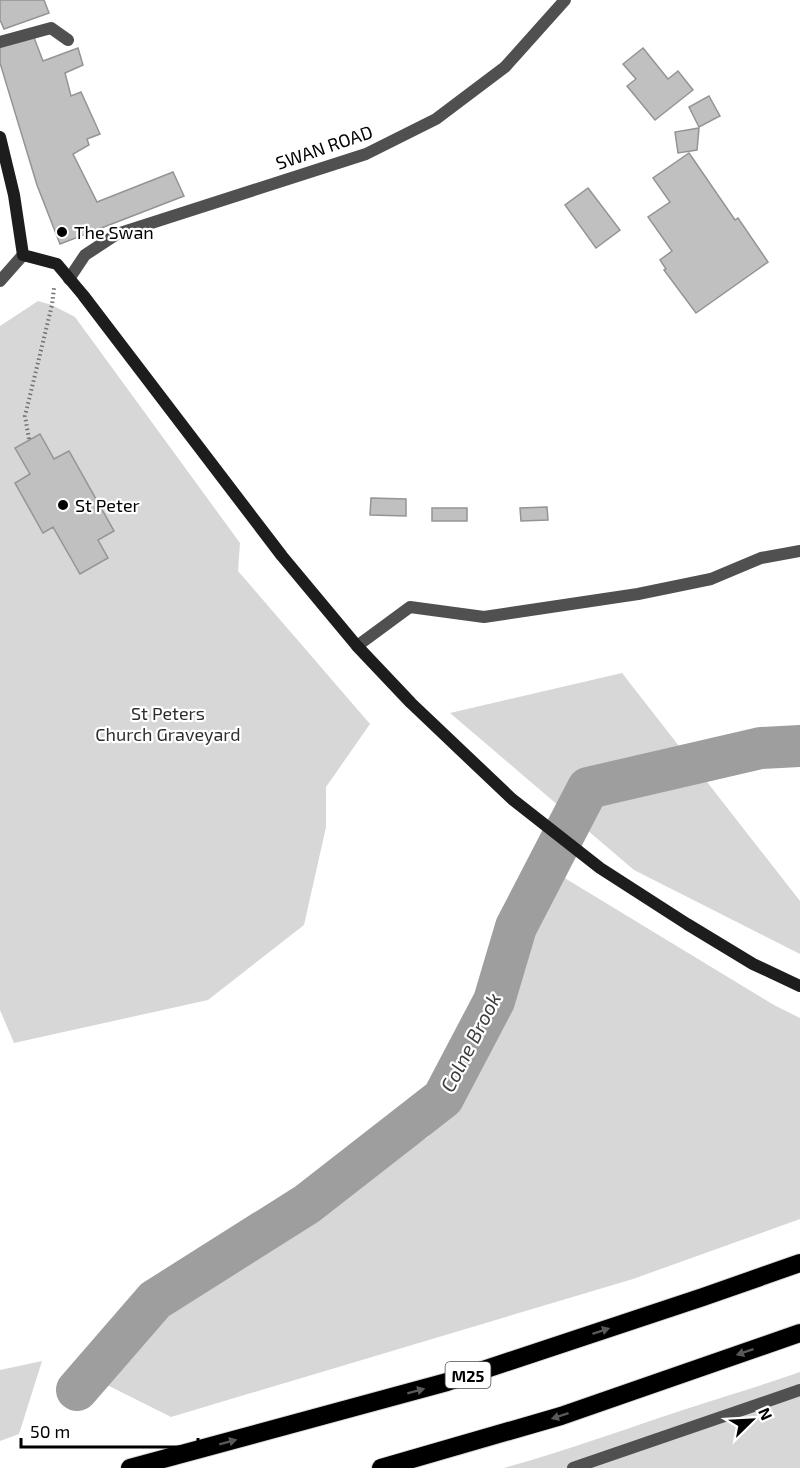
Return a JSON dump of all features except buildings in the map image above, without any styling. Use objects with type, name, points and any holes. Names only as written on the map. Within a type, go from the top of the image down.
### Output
[{"type":"highway","name":"M25","points":[[130,1468],[447,1383],[800,1263]]},
{"type":"highway","points":[[381,1468],[561,1416],[800,1333]]},
{"type":"main road","points":[[0,137],[14,195],[23,255],[57,264],[282,556],[357,646],[411,703],[512,799],[600,868],[743,958],[800,986]]},
{"type":"street","name":"SWAN ROAD","points":[[69,279],[85,255],[117,234],[366,154],[436,118],[505,67],[565,0]]},
{"type":"street","points":[[0,42],[51,28],[69,40]]},
{"type":"street","points":[[0,281],[23,255]]},
{"type":"street","points":[[357,646],[410,607],[484,617],[638,594],[711,579],[761,558],[800,551]]},
{"type":"street","points":[[573,1468],[800,1390]]},
{"type":"path","points":[[29,439],[25,416],[52,305],[57,264]]},
{"type":"green space","name":"St Peters Church Graveyard","points":[[38,301],[52,305],[75,317],[240,543],[238,571],[370,724],[326,787],[326,827],[304,925],[208,1000],[14,1043],[0,1010],[0,326]]},
{"type":"green space","points":[[622,673],[800,901],[800,954],[634,870],[450,713]]},
{"type":"green space","points":[[563,877],[774,1005],[800,1018],[800,1219],[633,1279],[171,1417],[105,1384],[129,1335],[267,1234],[428,1137],[490,1051],[526,931]]},
{"type":"green space","points":[[42,1361],[19,1434],[0,1441],[0,1370]]},
{"type":"green space","points":[[800,1372],[800,1468],[504,1468],[571,1447]]},
{"type":"waterway","name":"Colne Brook","points":[[77,1390],[155,1300],[307,1204],[443,1098],[494,1001],[516,927],[588,788],[761,748],[800,746]]},
{"type":"place","name":"The Swan","points":[[62,232]]},
{"type":"place","name":"St Peter","points":[[63,505]]}]
